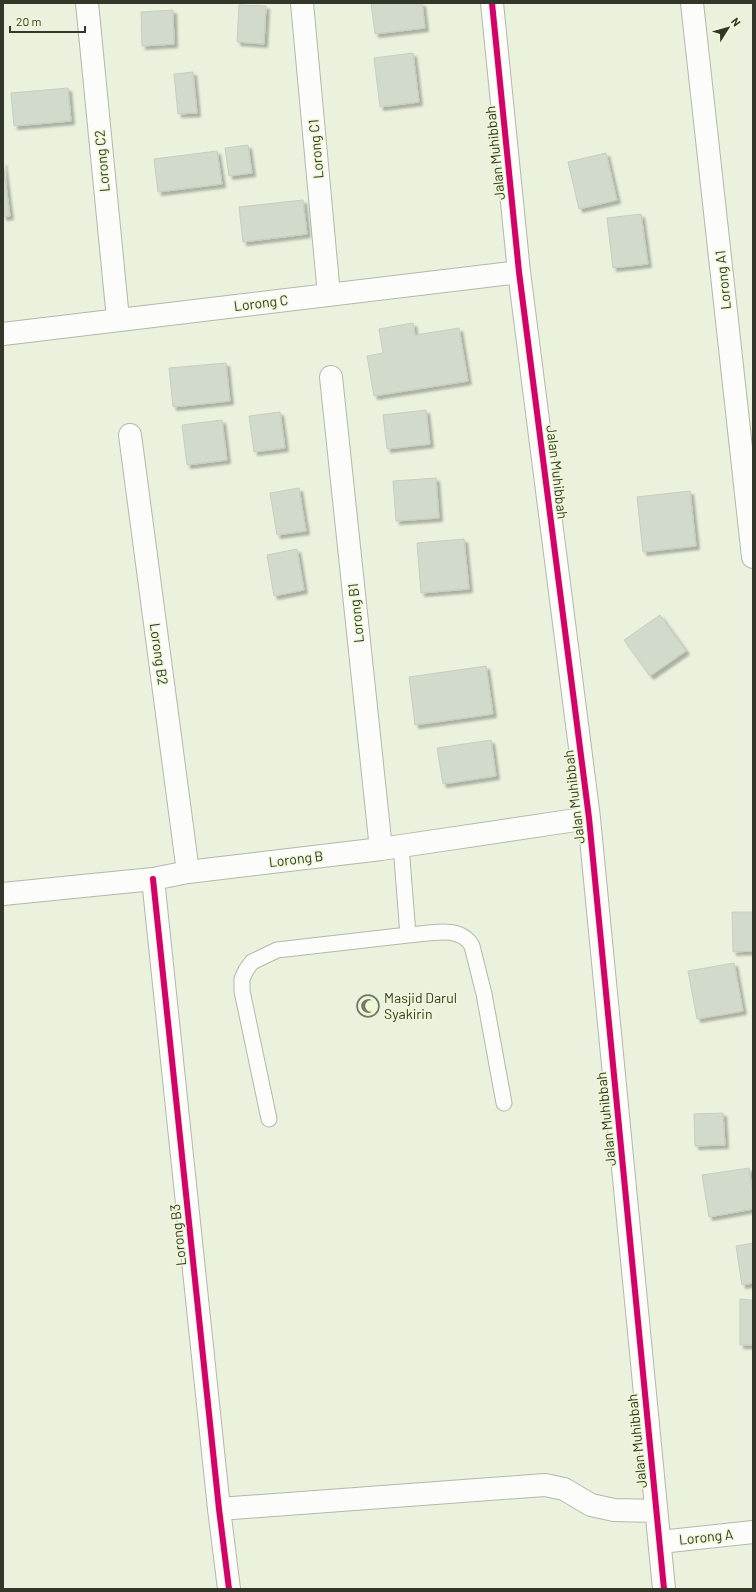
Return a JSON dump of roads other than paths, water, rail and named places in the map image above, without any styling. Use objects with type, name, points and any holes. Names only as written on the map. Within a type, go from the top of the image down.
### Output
[{"type":"street","name":"Lorong C2","points":[[87,3],[118,319]]},
{"type":"street","name":"Lorong C1","points":[[302,3],[329,294]]},
{"type":"street","name":"Jalan Muhibbah","points":[[492,3],[519,272],[589,818],[664,1589]]},
{"type":"street","name":"Lorong A1","points":[[692,3],[747,444],[753,557]]},
{"type":"street","name":"Lorong C","points":[[3,334],[519,272]]},
{"type":"street","name":"Lorong B1","points":[[331,377],[391,848]]},
{"type":"street","name":"Lorong B2","points":[[130,435],[188,872]]},
{"type":"street","name":"Lorong B","points":[[3,894],[153,879],[188,872],[391,848],[589,818]]},
{"type":"street","name":"Lorong B3","points":[[153,879],[219,1509],[229,1589]]},
{"type":"street","points":[[219,1509],[545,1485],[564,1489],[591,1505],[614,1510],[656,1511]]},
{"type":"street","name":"Lorong A","points":[[660,1542],[753,1532]]},
{"type":"lane","points":[[391,848],[408,935]]},
{"type":"lane","points":[[269,1119],[242,991],[242,979],[252,962],[277,950],[408,935],[453,932],[468,939],[475,958],[484,994],[504,1103]]},
{"type":"place","name":"Masjid Darul Syakirin","points":[[368,1006]]}]
